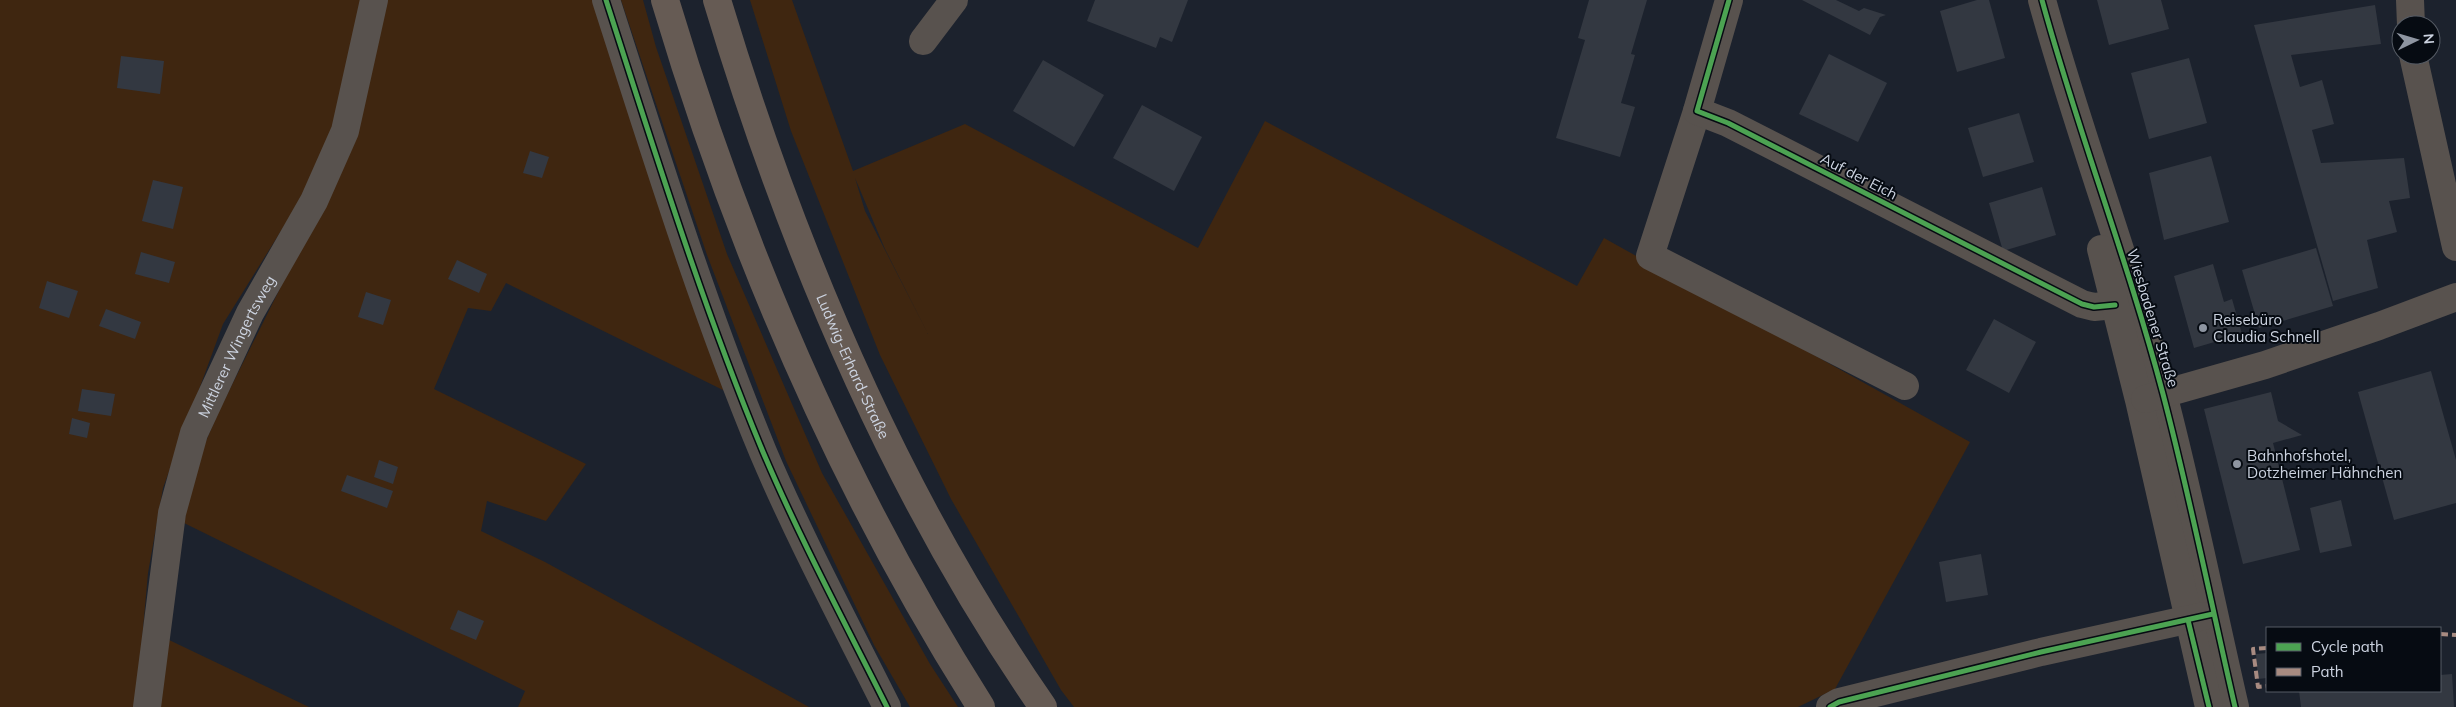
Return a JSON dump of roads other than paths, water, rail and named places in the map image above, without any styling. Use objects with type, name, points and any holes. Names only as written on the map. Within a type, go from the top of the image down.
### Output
[{"type":"main road","points":[[665,0],[714,154],[783,330],[829,432],[877,525],[981,707]]},
{"type":"main road","name":"Ludwig-Erhard-Straße","points":[[717,0],[761,137],[825,301],[872,408],[920,501],[969,589],[1043,707]]},
{"type":"street","name":"Mittlerer Wingertsweg","points":[[147,707],[172,513],[194,434],[250,313],[314,202],[338,149],[347,123],[374,0]]},
{"type":"street","points":[[606,0],[683,237],[763,452],[796,525],[887,707]]},
{"type":"street","points":[[923,41],[954,0]]},
{"type":"street","points":[[1729,0],[1697,111],[1650,256],[1905,386]]},
{"type":"street","name":"Wiesbadener Straße","points":[[2042,0],[2066,86],[2138,308],[2151,397],[2200,617],[2209,707]]},
{"type":"street","points":[[2410,0],[2411,15]]},
{"type":"street","points":[[2416,65],[2456,247]]},
{"type":"street","name":"Wiesbadener Straße","points":[[2066,86],[2115,305],[2151,397]]},
{"type":"street","name":"Auf der Eich","points":[[1697,111],[1728,123],[2082,304],[2094,307],[2115,305]]},
{"type":"street","points":[[2151,397],[2265,365],[2380,326],[2456,297]]},
{"type":"street","points":[[1830,707],[1839,702],[2041,652],[2200,617]]},
{"type":"street","name":"Wiesbadener Straße","points":[[2200,617],[2235,707]]},
{"type":"place","name":"Reisebüro Claudia Schnell","points":[[2203,328]]},
{"type":"place","name":"Bahnhofshotel, Dotzheimer Hähnchen","points":[[2237,464]]}]
